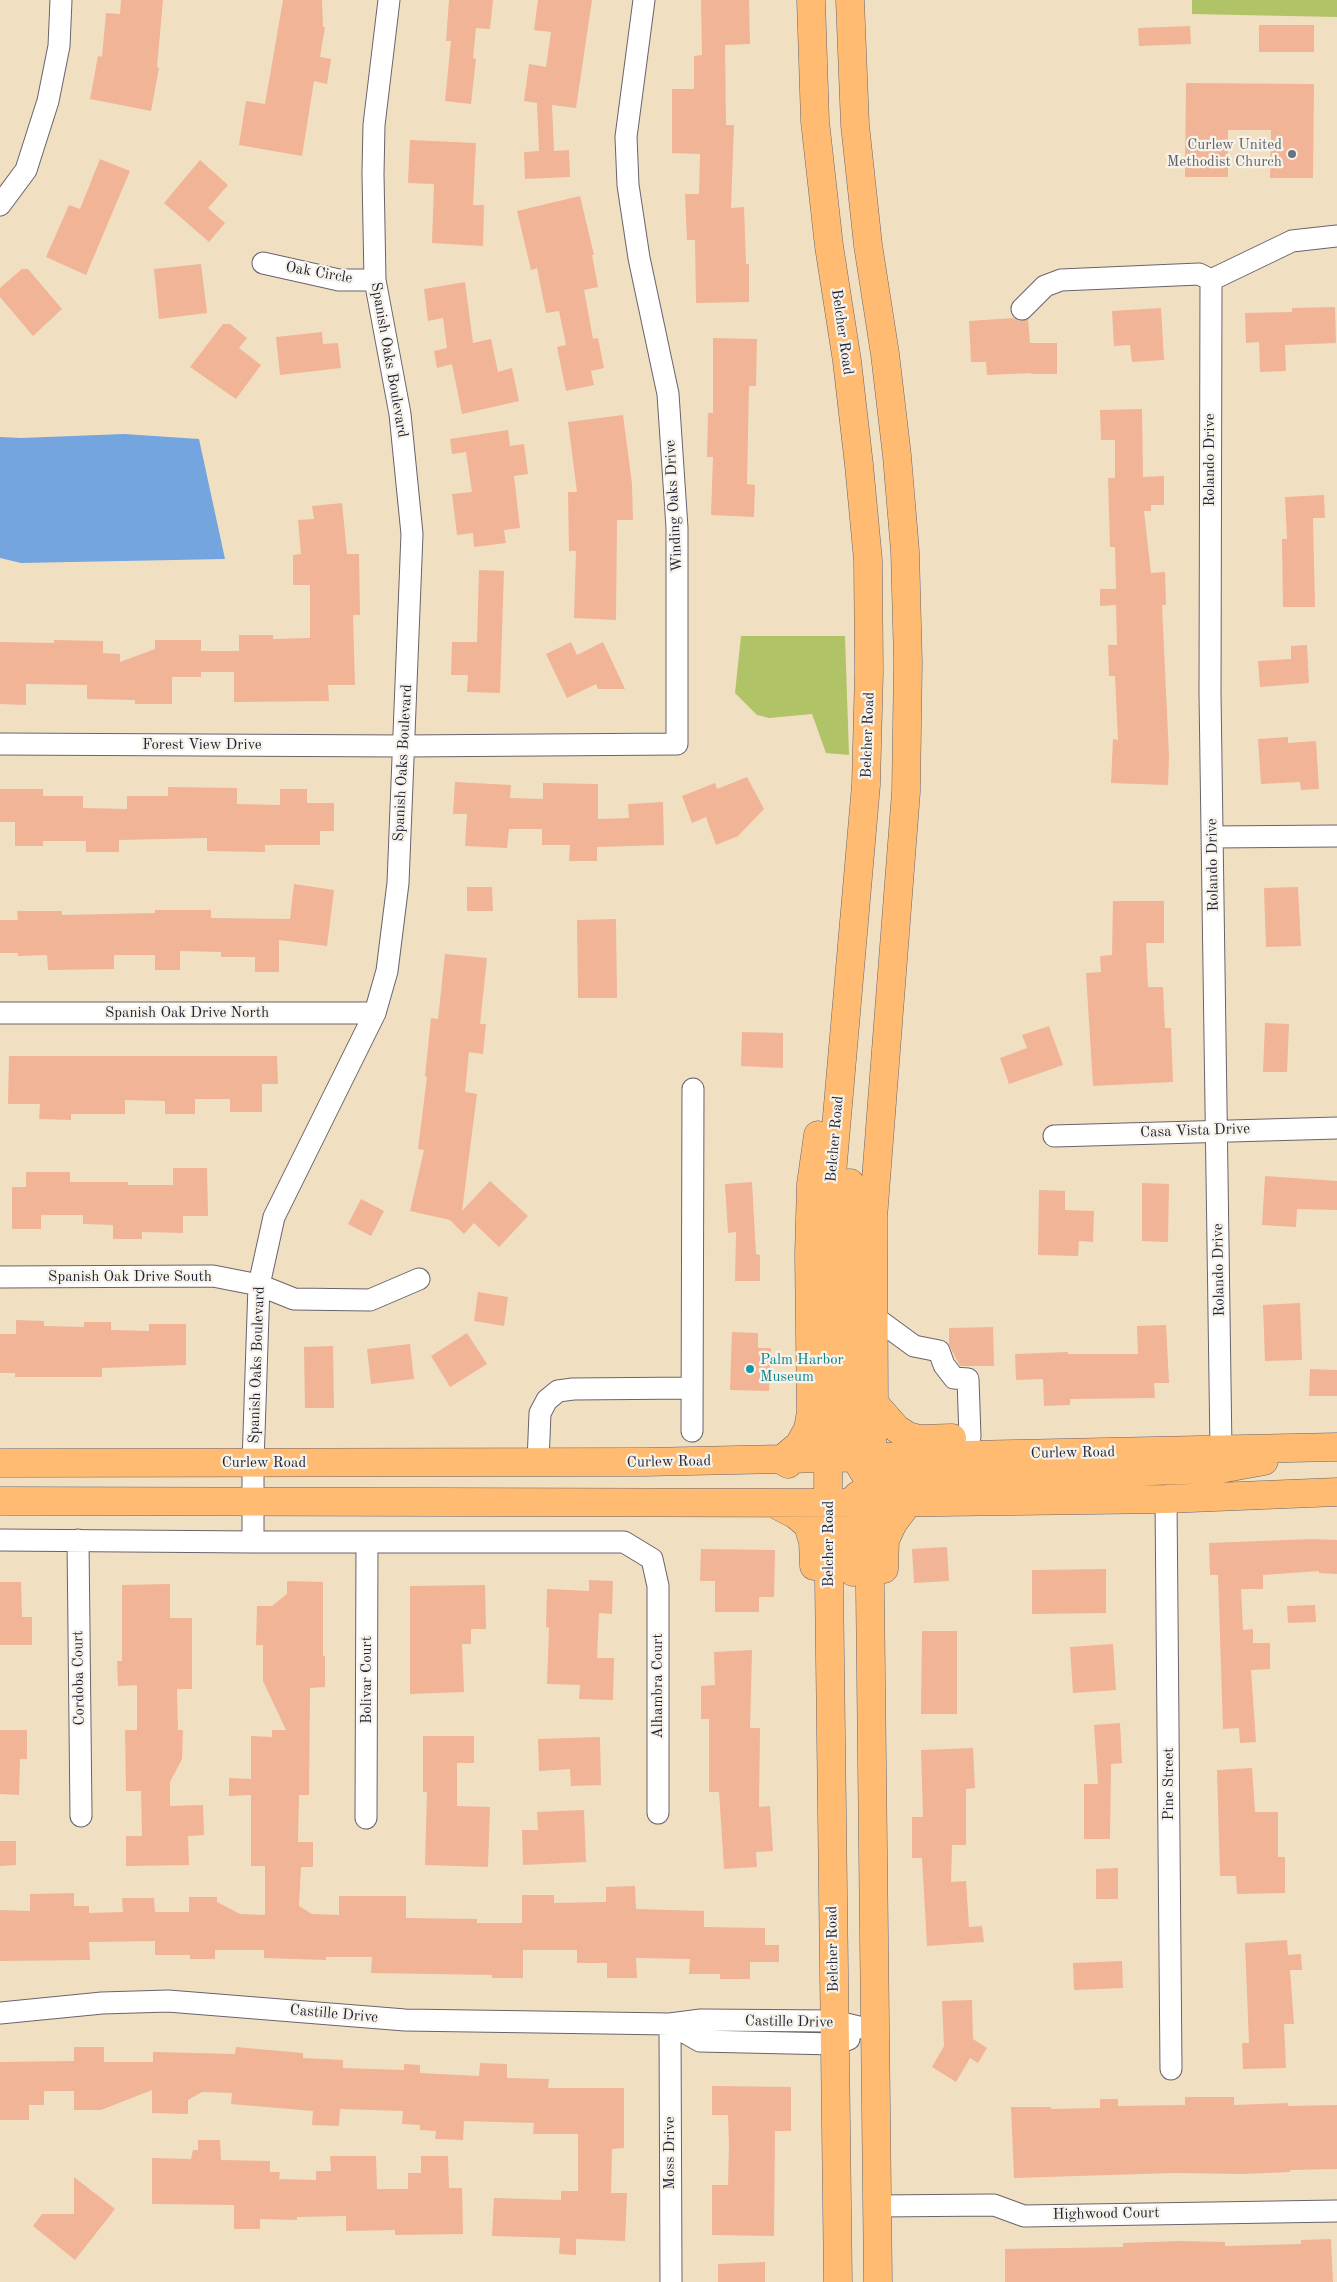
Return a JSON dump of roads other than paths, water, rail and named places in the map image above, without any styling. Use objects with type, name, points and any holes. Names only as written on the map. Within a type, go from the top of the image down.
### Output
[{"type":"main road","name":"Belcher Road","points":[[811,0],[815,121],[829,246],[854,418],[868,560],[869,672],[866,785],[831,1185],[847,1481],[873,1855],[878,2282]]},
{"type":"main road","name":"Belcher Road","points":[[838,2282],[829,1542],[847,1481],[874,1403],[873,1218],[906,792],[908,653],[905,551],[898,456],[868,245],[855,125],[850,0]]},
{"type":"main road","points":[[782,1460],[799,1445],[808,1429],[811,1412],[809,1254],[811,1184],[822,1108],[846,1014]]},
{"type":"main road","points":[[874,1403],[897,1429],[908,1436],[919,1439],[1074,1435],[1136,1451]]},
{"type":"main road","points":[[473,1502],[546,1486],[771,1486],[920,1477],[1220,1469],[1337,1448]]},
{"type":"main road","name":"Curlew Road","points":[[0,1502],[771,1502],[847,1481],[1136,1451],[1337,1448]]},
{"type":"main road","name":"Curlew Road","points":[[0,1463],[782,1460],[909,1502],[1166,1498],[1337,1492]]},
{"type":"main road","points":[[847,1481],[849,1527],[853,1552],[856,1784],[874,1897]]},
{"type":"main road","points":[[771,1502],[796,1515],[808,1525],[813,1542],[816,1710],[832,1827]]},
{"type":"main road","points":[[873,1855],[885,1654],[885,1540],[893,1523],[909,1502]]},
{"type":"street","points":[[0,205],[26,170],[48,101],[59,46],[61,0]]},
{"type":"street","name":"Spanish Oaks Boulevard","points":[[253,1542],[253,1463],[259,1285],[274,1217],[375,1013],[387,972],[398,883],[412,534],[410,495],[400,414],[375,280],[373,174],[374,126],[389,0]]},
{"type":"street","name":"Winding Oaks Drive","points":[[404,746],[677,744],[678,528],[668,394],[639,258],[627,176],[626,137],[644,0]]},
{"type":"street","points":[[1022,309],[1045,286],[1060,280],[1199,274],[1211,280],[1292,241],[1337,236]]},
{"type":"street","name":"Oak Circle","points":[[263,263],[339,280],[375,280]]},
{"type":"street","name":"Rolando Drive","points":[[1211,280],[1210,650],[1221,1449]]},
{"type":"street","name":"Forest View Drive","points":[[0,744],[404,746]]},
{"type":"street","points":[[1212,837],[1337,836]]},
{"type":"street","name":"Spanish Oak Drive North","points":[[0,1013],[375,1013]]},
{"type":"street","points":[[692,1431],[693,1089]]},
{"type":"street","name":"Casa Vista Drive","points":[[1054,1136],[1337,1128]]},
{"type":"street","name":"Spanish Oak Drive South","points":[[0,1277],[213,1276],[259,1285],[294,1299],[370,1300],[419,1279]]},
{"type":"street","points":[[873,1316],[914,1346],[940,1350],[944,1365],[954,1378],[968,1379],[970,1437]]},
{"type":"street","points":[[538,1462],[540,1414],[547,1400],[558,1391],[573,1389],[692,1388]]},
{"type":"street","name":"Pine Street","points":[[1166,1498],[1171,2069]]},
{"type":"street","points":[[0,1540],[367,1543]]},
{"type":"street","name":"Cordoba Court","points":[[78,1540],[81,1816]]},
{"type":"street","name":"Alhambra Court","points":[[367,1543],[624,1542],[652,1559],[658,1586],[658,1813]]},
{"type":"street","name":"Bolivar Court","points":[[366,1818],[367,1543]]},
{"type":"street","name":"Castille Drive","points":[[0,2013],[102,2003],[168,2002],[405,2020],[670,2024],[701,2020],[834,2032],[875,2031]]},
{"type":"street","name":"Moss Drive","points":[[670,2024],[671,2282]]},
{"type":"street","name":"Highwood Court","points":[[877,2206],[994,2205],[1024,2216],[1337,2211]]},
{"type":"water","points":[[124,434],[199,439],[225,559],[21,563],[0,558],[0,437],[21,438]]},
{"type":"place","name":"Curlew United Methodist Church","points":[[1292,154]]},
{"type":"place","name":"Palm Harbor Museum","points":[[750,1369]]}]
